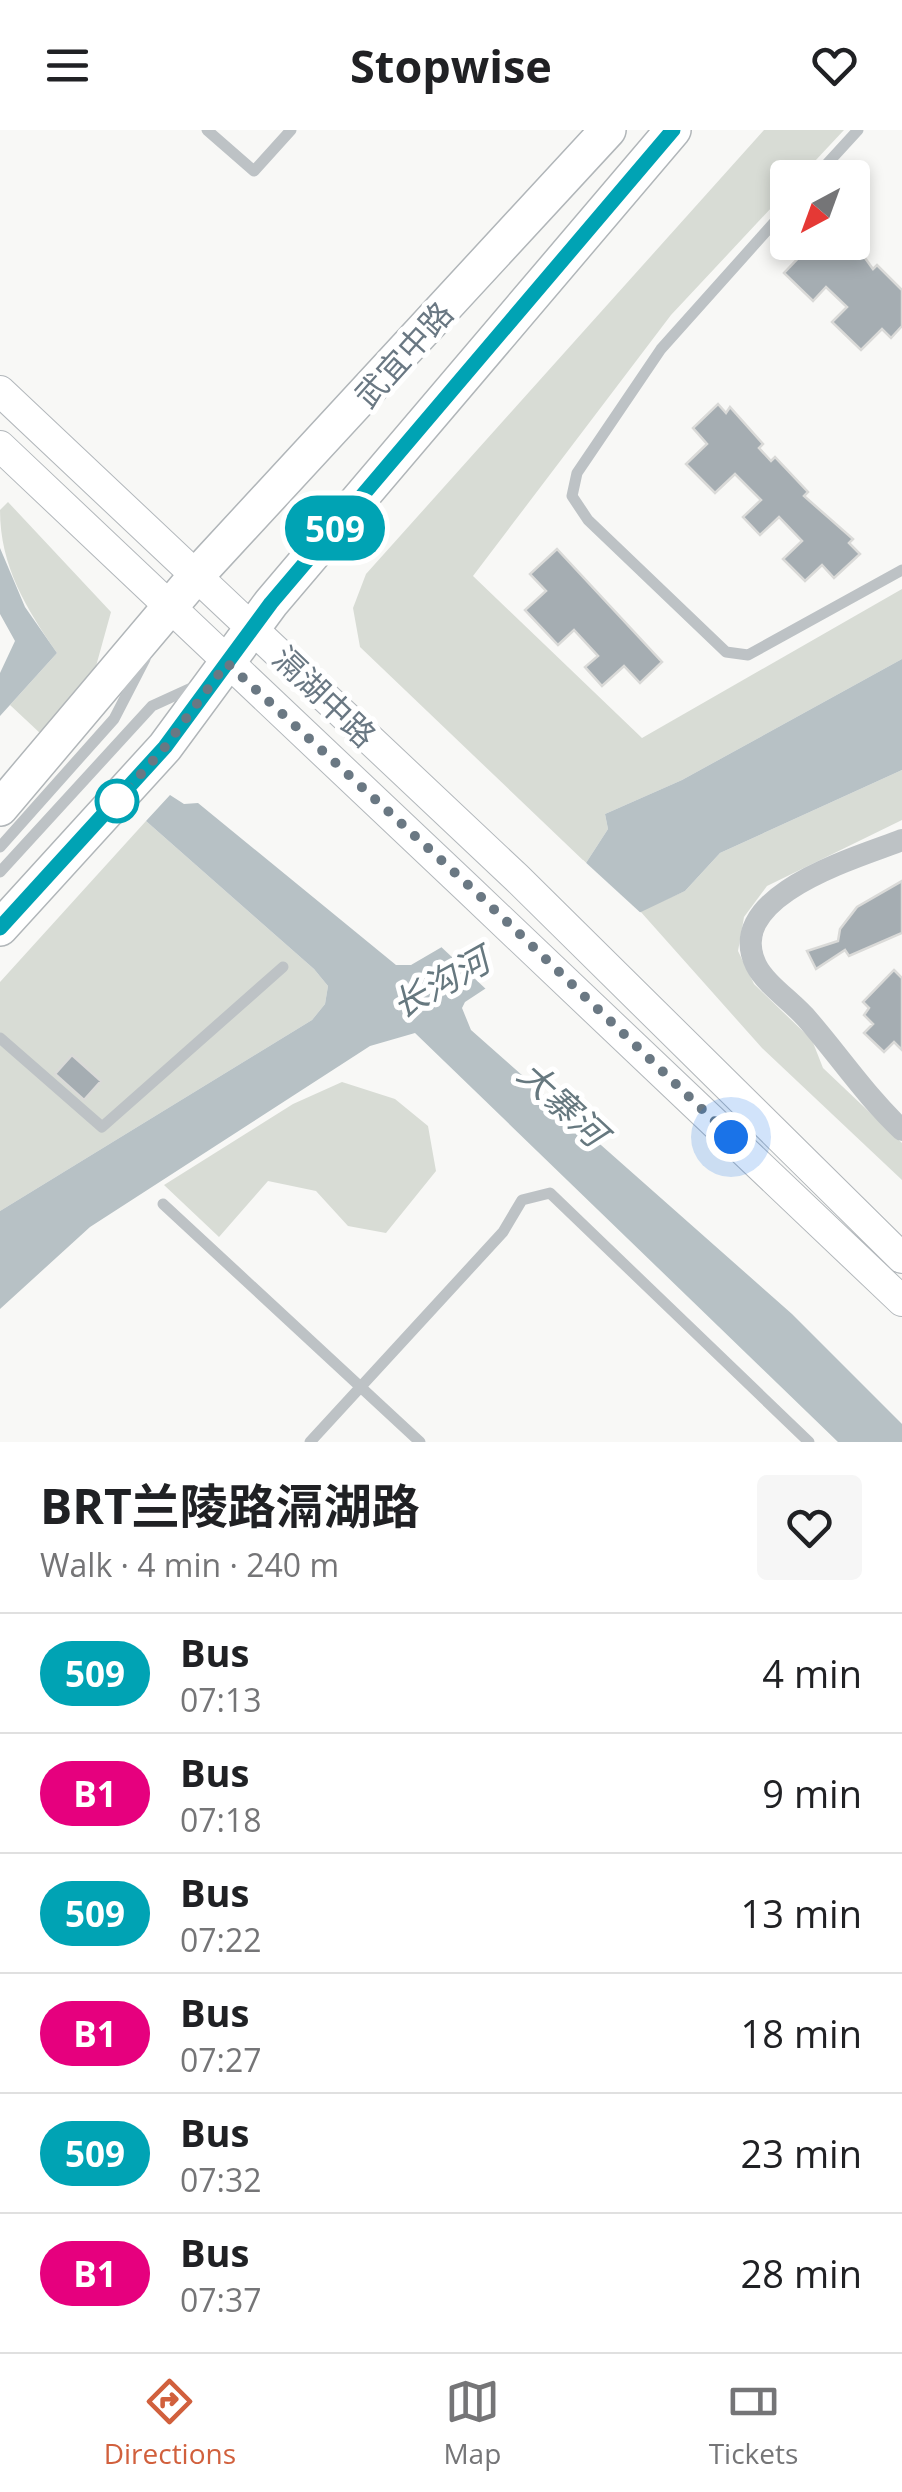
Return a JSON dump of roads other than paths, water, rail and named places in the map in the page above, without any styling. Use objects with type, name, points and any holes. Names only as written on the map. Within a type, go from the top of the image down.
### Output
[{"type":"main road","name":"武宜中路","points":[[170,611],[196,576],[608,130]]},
{"type":"main road","name":"武宜中路","points":[[0,928],[165,747],[253,627],[674,130]]},
{"type":"main road","name":"滆湖中路","points":[[0,392],[517,878],[902,1258]]},
{"type":"main road","name":"滆湖中路","points":[[0,446],[170,611],[478,894],[902,1301]]},
{"type":"main road","points":[[0,808],[170,611]]},
{"type":"street","points":[[902,840],[782,892],[759,919],[752,948],[762,974],[812,1024],[861,1091],[902,1130]]},
{"type":"lane","points":[[207,130],[254,171],[291,130]]},
{"type":"lane","points":[[830,160],[858,130]]},
{"type":"lane","points":[[770,226],[662,348],[578,473],[572,496],[588,520],[726,652],[748,655],[902,570]]},
{"type":"lane","points":[[0,847],[114,720],[170,611]]},
{"type":"lane","points":[[0,872],[152,706],[196,686],[227,663]]},
{"type":"lane","points":[[0,1038],[102,1128],[282,967]]},
{"type":"lane","points":[[310,1442],[503,1232],[522,1200],[550,1193],[809,1442]]},
{"type":"lane","points":[[164,1204],[420,1442]]},
{"type":"water","points":[[0,548],[25,607],[57,653],[0,716],[0,673],[15,641],[0,614]]},
{"type":"water","name":"长沟河","points":[[902,659],[902,770],[720,853],[685,891],[500,979],[462,1008],[471,1030],[792,1314],[902,1424],[902,1442],[838,1442],[415,1033],[370,1046],[90,1227],[0,1309],[0,1211],[312,1020],[325,1004],[328,986],[314,969],[146,821],[170,795],[184,804],[198,803],[396,965],[411,965],[586,863],[608,829],[605,814],[682,780]]},
{"type":"water label","name":"大寨河","points":[[563,1103]]}]
